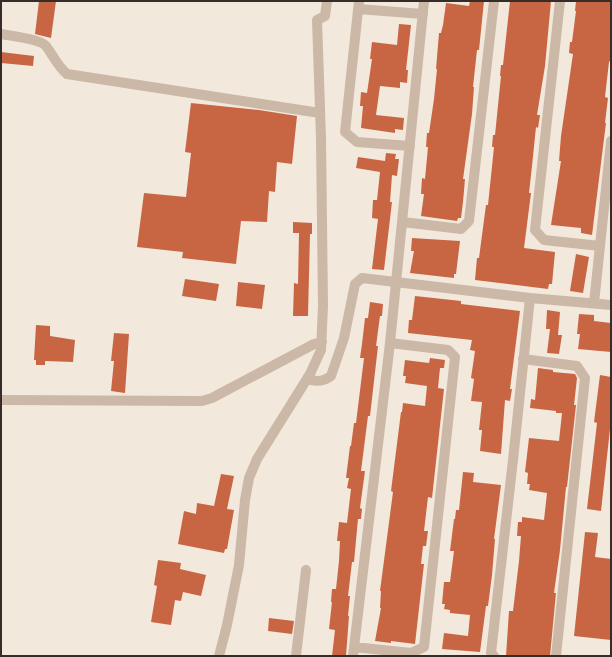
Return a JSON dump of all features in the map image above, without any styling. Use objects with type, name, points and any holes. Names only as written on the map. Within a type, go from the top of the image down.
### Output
[{"type":"street","points":[[219,656],[227,625],[238,565],[245,500],[249,478],[257,459],[307,379],[318,357],[322,342],[320,113],[317,20],[325,16],[328,1]]},
{"type":"street","points":[[390,343],[448,350],[455,357],[424,647],[411,653],[354,651],[390,343],[424,1]]},
{"type":"street","points":[[403,222],[461,229],[469,221],[494,1]]},
{"type":"street","points":[[560,1],[535,230],[544,240],[600,246]]},
{"type":"street","points":[[410,146],[357,142],[345,132],[359,5],[423,14]]},
{"type":"street","points":[[1,34],[37,41],[45,45],[61,69],[67,74],[320,113]]},
{"type":"street","points":[[594,303],[611,140]]},
{"type":"street","points":[[307,379],[321,381],[330,376],[344,338],[355,284],[362,278],[530,298],[611,305]]},
{"type":"street","points":[[494,656],[491,653],[530,298]]},
{"type":"street","points":[[1,400],[202,401],[212,398],[314,344],[322,342]]},
{"type":"street","points":[[523,360],[577,366],[586,378],[556,656]]},
{"type":"street","points":[[296,656],[306,570]]},
{"type":"building","points":[[39,1],[56,1],[51,38],[35,34]]},
{"type":"building","points":[[470,1],[484,1],[479,50],[477,50],[473,87],[472,114],[463,179],[465,179],[461,218],[458,218],[457,221],[421,216],[424,194],[421,194],[422,178],[425,179],[428,147],[426,147],[427,133],[429,133],[434,99],[439,33],[441,33],[443,25],[446,3],[469,6]]},
{"type":"building","points":[[510,1],[551,1],[545,66],[537,115],[540,115],[538,128],[536,127],[529,193],[531,193],[524,248],[555,252],[552,284],[549,284],[548,289],[475,280],[477,258],[479,258],[486,205],[488,205],[494,147],[492,147],[493,135],[495,135],[501,65],[503,65]]},
{"type":"building","points":[[576,1],[611,1],[611,60],[609,62],[605,97],[608,98],[606,123],[592,235],[581,233],[581,228],[551,225],[561,161],[559,161],[561,136],[573,54],[569,53],[570,42],[572,42]]},
{"type":"building","points":[[399,24],[411,25],[406,70],[408,70],[407,83],[400,82],[400,88],[380,86],[376,115],[404,118],[403,130],[395,129],[395,133],[361,128],[363,106],[360,106],[361,92],[367,93],[372,59],[370,59],[372,42],[397,45]]},
{"type":"building","points":[[1,52],[34,56],[33,66],[1,63]]},
{"type":"building","points":[[191,103],[259,110],[297,116],[292,164],[277,162],[275,192],[269,191],[267,222],[241,221],[236,264],[182,258],[183,252],[137,247],[144,193],[186,197],[191,153],[185,152]]},
{"type":"building","points":[[386,153],[396,154],[395,159],[399,159],[397,176],[392,175],[390,202],[392,202],[384,270],[372,269],[378,219],[372,218],[373,200],[377,200],[380,172],[356,168],[358,157],[385,161]]},
{"type":"building","points":[[293,222],[312,223],[312,234],[310,234],[308,316],[293,316],[294,283],[298,284],[299,233],[293,233]]},
{"type":"building","points":[[412,238],[460,241],[456,274],[454,274],[454,278],[410,273],[414,251],[411,251]]},
{"type":"building","points":[[576,254],[589,257],[583,293],[570,291]]},
{"type":"building","points":[[185,279],[219,284],[216,301],[182,296]]},
{"type":"building","points":[[238,282],[265,285],[262,309],[236,306]]},
{"type":"building","points":[[415,296],[461,301],[461,304],[520,311],[510,389],[512,389],[510,401],[505,400],[501,454],[480,451],[482,430],[479,430],[482,402],[471,401],[474,379],[471,378],[475,351],[470,350],[472,340],[408,333],[409,320],[412,320]]},
{"type":"building","points":[[370,302],[383,304],[376,346],[378,346],[370,416],[368,416],[361,471],[365,471],[360,508],[362,509],[361,519],[358,519],[354,562],[352,562],[348,596],[350,596],[346,656],[332,656],[335,630],[329,629],[332,589],[336,589],[339,561],[340,541],[337,541],[339,522],[347,523],[351,489],[347,488],[349,478],[346,478],[354,423],[356,423],[364,358],[360,358],[365,318],[368,318]]},
{"type":"building","points":[[547,310],[560,312],[558,335],[562,335],[559,354],[547,353],[550,329],[546,329]]},
{"type":"building","points":[[579,314],[594,315],[594,321],[611,323],[611,352],[578,349],[580,334],[577,334]]},
{"type":"building","points":[[36,325],[50,326],[50,336],[75,340],[73,362],[45,361],[45,365],[36,365],[36,360],[34,360]]},
{"type":"building","points":[[114,333],[129,334],[125,393],[111,391],[114,361],[111,361]]},
{"type":"building","points":[[430,358],[445,360],[444,368],[440,368],[438,388],[444,389],[432,498],[428,497],[424,531],[428,531],[426,546],[423,546],[421,564],[424,564],[415,644],[375,641],[381,608],[380,591],[393,492],[391,491],[401,412],[403,403],[425,406],[427,386],[405,383],[406,376],[403,376],[405,360],[429,363]]},
{"type":"building","points":[[538,368],[553,370],[553,372],[575,374],[577,378],[574,405],[576,405],[554,593],[556,593],[550,656],[506,656],[509,611],[513,611],[519,561],[521,536],[517,536],[518,522],[522,522],[522,517],[544,520],[547,493],[529,490],[530,484],[527,484],[528,473],[525,472],[529,438],[559,441],[562,413],[530,408],[531,399],[535,400]]},
{"type":"building","points":[[600,375],[611,377],[611,420],[601,511],[587,509],[597,423],[594,422]]},
{"type":"building","points":[[463,472],[474,473],[473,482],[501,485],[494,539],[492,575],[480,652],[442,649],[444,633],[468,636],[470,615],[450,613],[450,610],[444,609],[445,604],[442,604],[444,582],[450,582],[454,551],[450,551],[454,519],[456,510],[459,510]]},
{"type":"building","points":[[221,474],[234,476],[227,509],[234,510],[227,549],[225,549],[224,553],[178,544],[184,511],[196,514],[197,503],[214,506]]},
{"type":"building","points":[[585,532],[598,533],[595,557],[611,559],[611,640],[574,636]]},
{"type":"building","points":[[158,560],[181,563],[180,569],[206,575],[201,596],[183,592],[181,601],[175,600],[171,625],[151,622],[157,586],[154,585]]},
{"type":"building","points":[[269,618],[294,621],[292,634],[268,631]]}]
